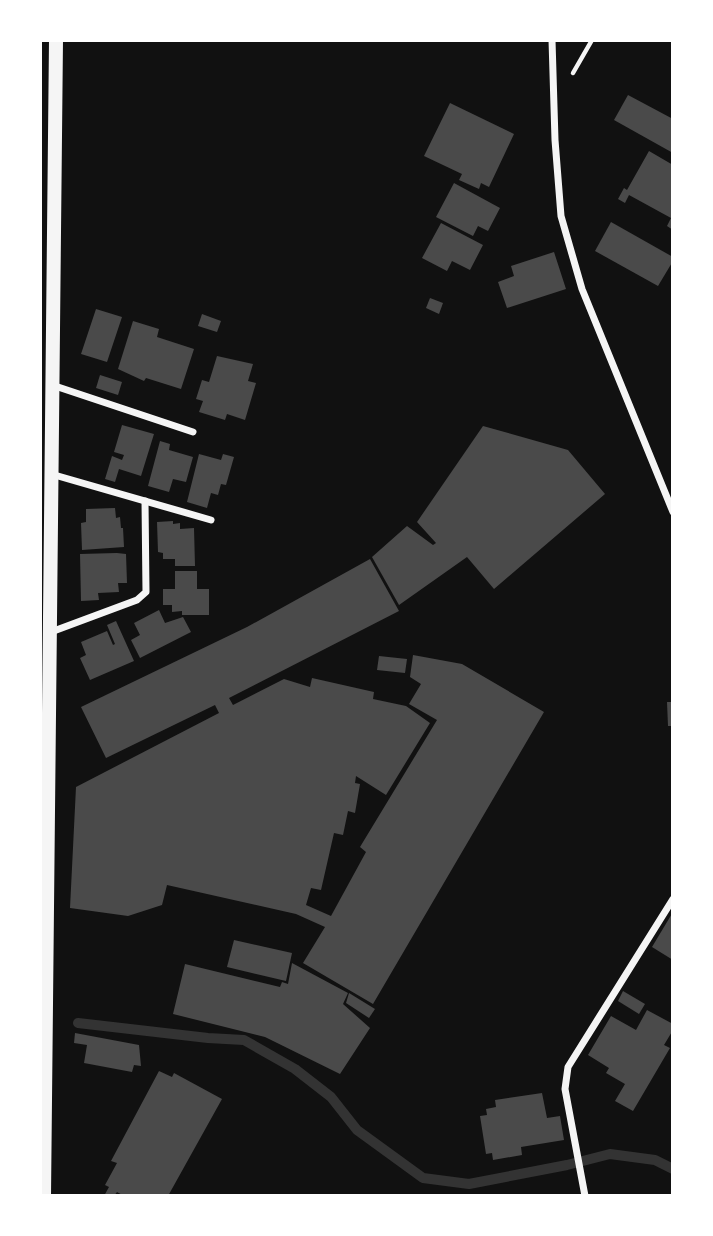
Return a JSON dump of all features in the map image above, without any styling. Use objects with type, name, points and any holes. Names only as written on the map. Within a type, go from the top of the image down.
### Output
[{"type":"main road","points":[[44,1196],[56,40]]},
{"type":"street","points":[[552,40],[555,140],[561,216],[582,289],[673,512]]},
{"type":"street","points":[[51,385],[193,432]]},
{"type":"street","points":[[51,474],[211,520]]},
{"type":"street","points":[[49,632],[136,600],[146,592],[145,500]]},
{"type":"street","points":[[585,1196],[565,1089],[568,1067],[673,899]]},
{"type":"building","points":[[628,95],[673,119],[673,153],[614,120]]},
{"type":"building","points":[[450,103],[514,134],[489,187],[481,183],[479,189],[459,180],[462,174],[424,156]]},
{"type":"building","points":[[649,151],[673,165],[673,230],[667,226],[671,218],[629,195],[625,203],[618,199],[624,188],[627,190]]},
{"type":"building","points":[[454,183],[500,208],[488,231],[478,226],[473,236],[436,217]]},
{"type":"building","points":[[611,222],[673,257],[658,286],[595,251]]},
{"type":"building","points":[[441,223],[483,245],[470,270],[452,261],[447,271],[422,258]]},
{"type":"building","points":[[554,252],[566,289],[507,308],[498,282],[514,276],[511,266]]},
{"type":"building","points":[[430,298],[443,303],[439,314],[426,308]]},
{"type":"building","points":[[96,309],[122,317],[107,362],[81,354]]},
{"type":"building","points":[[202,314],[221,321],[217,332],[198,326]]},
{"type":"building","points":[[133,321],[159,329],[157,337],[194,349],[181,389],[146,378],[144,381],[118,369]]},
{"type":"building","points":[[217,356],[253,364],[248,381],[256,383],[245,420],[227,414],[225,420],[199,412],[203,401],[196,399],[202,380],[209,382]]},
{"type":"building","points":[[100,375],[122,382],[118,395],[96,388]]},
{"type":"building","points":[[122,425],[154,434],[141,476],[119,469],[115,482],[105,479],[112,456],[122,460],[124,455],[114,452]]},
{"type":"building","points":[[483,426],[568,450],[605,494],[494,589],[467,557],[399,605],[372,557],[407,526],[433,545],[436,543],[417,522]]},
{"type":"building","points":[[160,441],[170,444],[169,450],[193,457],[186,482],[173,479],[169,492],[148,486]]},
{"type":"building","points":[[199,454],[221,460],[223,454],[234,457],[226,485],[221,484],[218,495],[211,493],[207,508],[187,502]]},
{"type":"building","points":[[115,508],[116,518],[120,517],[123,528],[124,547],[82,550],[81,523],[86,522],[86,509]]},
{"type":"building","points":[[173,521],[173,524],[180,523],[180,529],[194,528],[195,566],[175,566],[175,559],[163,559],[163,553],[158,552],[157,522]]},
{"type":"building","points":[[80,554],[126,554],[127,583],[118,583],[119,592],[98,593],[99,600],[81,601]]},
{"type":"building","points":[[370,559],[399,611],[229,698],[233,705],[284,679],[310,687],[312,678],[374,692],[373,699],[406,706],[430,723],[386,795],[356,776],[355,783],[360,784],[355,813],[348,811],[343,835],[334,833],[321,890],[311,888],[306,905],[331,916],[366,852],[360,847],[437,720],[409,704],[421,684],[410,677],[413,655],[462,664],[544,712],[373,1004],[303,963],[325,927],[296,914],[167,885],[162,905],[128,916],[70,908],[76,787],[219,713],[215,705],[106,758],[81,707],[247,627]]},
{"type":"building","points":[[175,571],[197,571],[197,589],[209,589],[209,615],[182,615],[182,611],[172,612],[172,605],[163,605],[163,589],[175,589]]},
{"type":"building","points":[[159,610],[165,623],[183,617],[191,632],[140,658],[131,640],[140,635],[134,623]]},
{"type":"building","points":[[116,621],[134,661],[90,680],[80,658],[86,655],[81,642],[107,631],[113,645],[115,644],[107,625]]},
{"type":"building","points":[[379,656],[407,659],[405,673],[377,670]]},
{"type":"building","points":[[667,702],[673,702],[673,726],[668,726]]},
{"type":"building","points":[[673,912],[673,960],[652,947]]},
{"type":"building","points":[[234,940],[292,953],[286,981],[227,967]]},
{"type":"building","points":[[292,963],[348,993],[343,1004],[370,1028],[340,1074],[265,1037],[173,1014],[185,964],[280,987],[282,982],[288,984]]},
{"type":"building","points":[[623,991],[645,1004],[639,1014],[618,1001]]},
{"type":"building","points":[[349,993],[375,1009],[369,1018],[346,1003]]},
{"type":"building","points":[[647,1010],[673,1024],[673,1030],[664,1045],[670,1048],[633,1111],[615,1101],[625,1084],[606,1073],[609,1068],[588,1055],[611,1016],[636,1030]]},
{"type":"building","points":[[75,1033],[139,1045],[141,1066],[134,1065],[132,1072],[84,1063],[87,1045],[74,1043]]},
{"type":"building","points":[[159,1071],[172,1077],[174,1073],[222,1099],[168,1196],[124,1196],[117,1192],[114,1196],[104,1196],[109,1187],[105,1185],[117,1163],[111,1161]]},
{"type":"building","points":[[542,1093],[547,1118],[560,1116],[564,1140],[521,1147],[522,1155],[493,1160],[492,1153],[486,1154],[480,1116],[487,1115],[486,1109],[496,1107],[495,1100]]},
{"type":"waterway","points":[[78,1023],[244,1040],[295,1069],[331,1097],[357,1130],[423,1178],[469,1184],[610,1154],[655,1160],[673,1169]]}]
